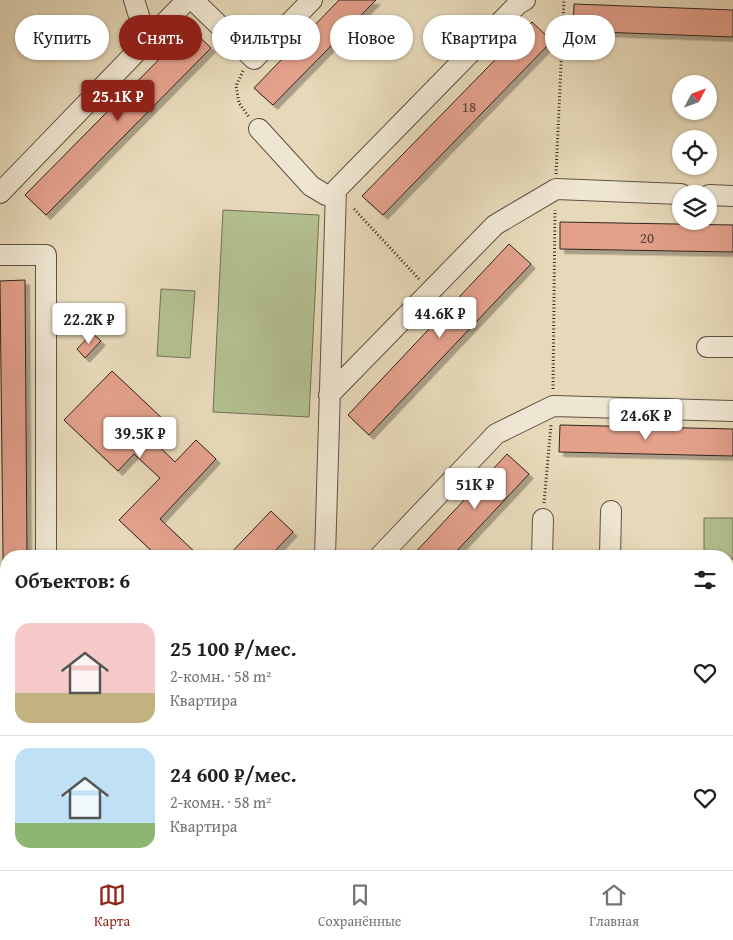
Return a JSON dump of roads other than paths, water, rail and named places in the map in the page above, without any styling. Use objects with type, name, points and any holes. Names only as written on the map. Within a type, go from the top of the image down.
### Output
[{"type":"lane","points":[[134,0],[139,15]]},
{"type":"lane","points":[[173,15],[188,0]]},
{"type":"lane","points":[[193,0],[254,59],[312,0]]},
{"type":"lane","points":[[259,129],[311,186],[326,195],[336,192],[518,4],[525,0]]},
{"type":"lane","points":[[0,192],[129,60]]},
{"type":"lane","points":[[329,395],[496,225],[556,189],[672,194]]},
{"type":"lane","points":[[324,550],[336,192]]},
{"type":"lane","points":[[717,195],[733,196]]},
{"type":"lane","points":[[0,255],[46,254],[46,550]]},
{"type":"lane","points":[[707,347],[733,347]]},
{"type":"lane","points":[[386,550],[496,434],[553,406],[733,411]]},
{"type":"lane","points":[[610,550],[611,511]]},
{"type":"lane","points":[[542,550],[543,519]]}]
